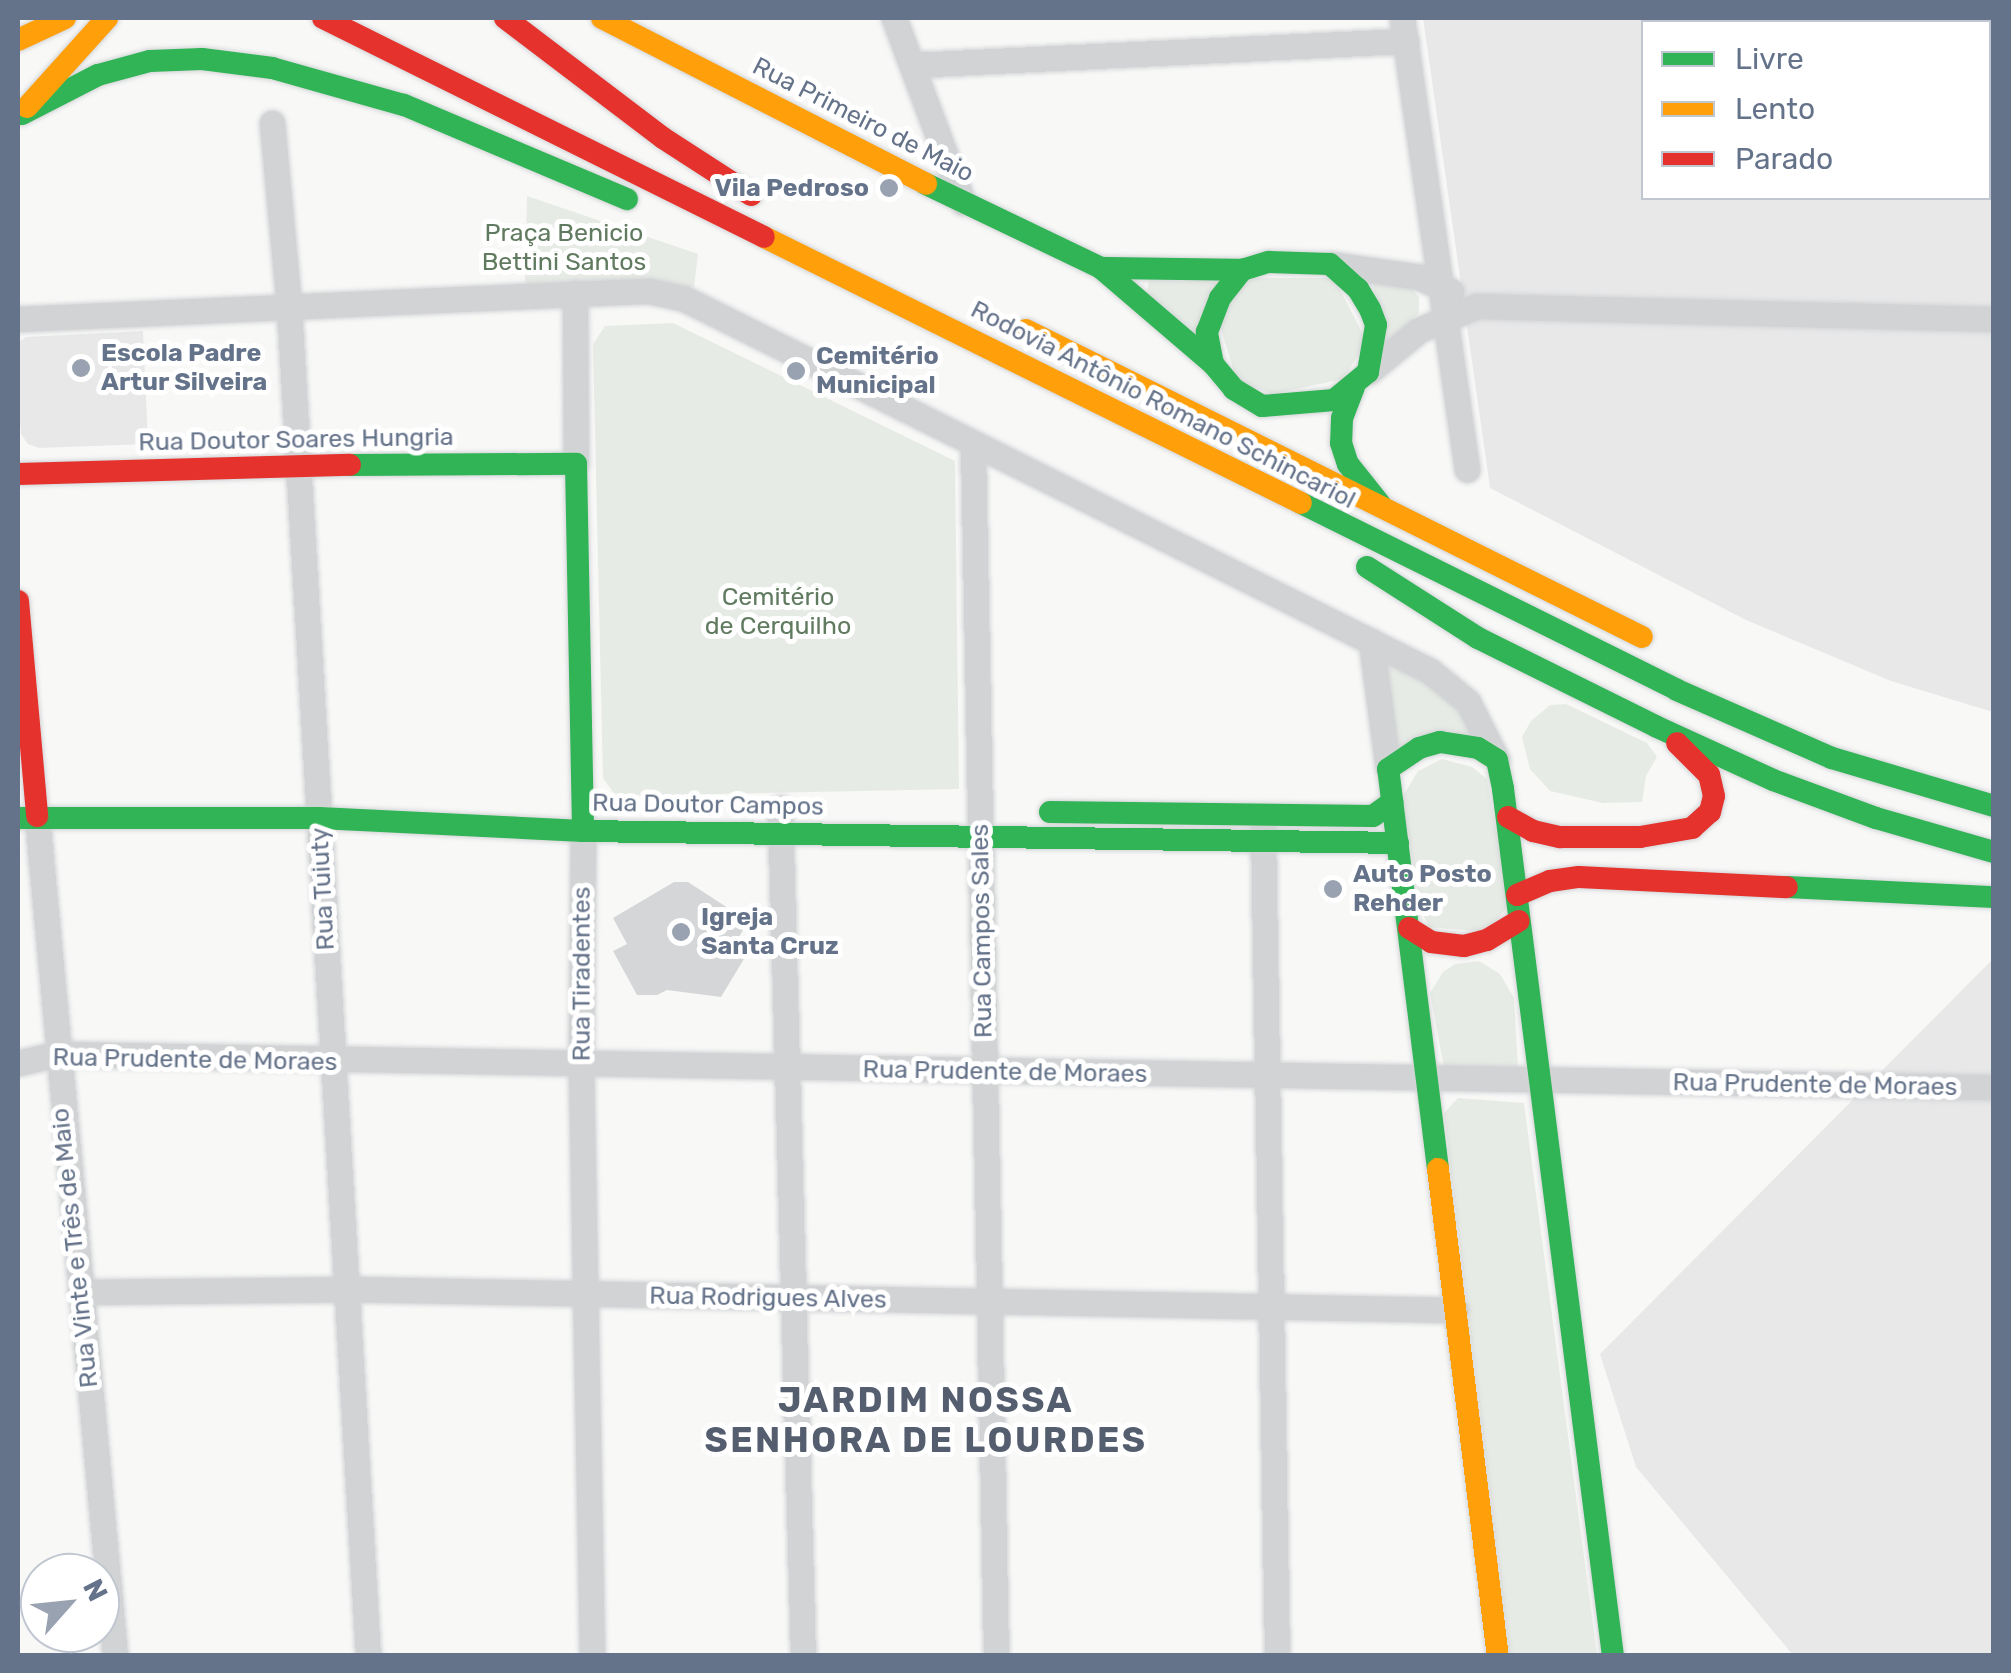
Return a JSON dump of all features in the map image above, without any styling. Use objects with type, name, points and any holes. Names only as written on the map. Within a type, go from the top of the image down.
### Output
[{"type":"main road","points":[[18,40],[48,30],[65,18]]},
{"type":"main road","points":[[20,118],[107,18]]},
{"type":"main road","name":"Rodovia Antônio Romano Schincariol","points":[[323,18],[1677,690],[1832,758],[1994,806]]},
{"type":"main road","points":[[504,18],[663,138],[760,199],[602,121]]},
{"type":"main road","name":"Rua Primeiro de Maio","points":[[602,18],[963,203],[1101,268],[1214,364]]},
{"type":"main road","points":[[20,118],[98,75],[150,61],[202,59],[272,68],[404,105],[657,211],[792,249]]},
{"type":"main road","points":[[1361,380],[1321,404],[1278,408],[1248,400],[1214,364],[1207,332],[1212,312],[1242,270],[1269,262],[1330,264],[1344,273],[1370,309],[1376,325],[1361,380],[1342,418],[1341,443],[1348,464],[1382,507]]},
{"type":"main road","name":"Rua Primeiro de Maio","points":[[1101,268],[1242,270]]},
{"type":"main road","name":"Rodovia Antônio Romano Schincariol","points":[[1010,322],[1662,648]]},
{"type":"main road","points":[[1212,461],[1478,638],[1656,726],[1842,806],[1994,852]]},
{"type":"main road","name":"Rua Doutor Soares Hungria","points":[[18,474],[299,465],[576,464]]},
{"type":"main road","name":"Rua Tiradentes","points":[[576,464],[590,802],[583,831]]},
{"type":"main road","name":"Rua Vinte e Três de Maio","points":[[18,600],[27,817]]},
{"type":"main road","points":[[1508,818],[1534,831],[1560,836],[1640,837],[1692,828],[1710,812],[1714,796],[1709,775],[1689,752],[1656,726]]},
{"type":"main road","points":[[1498,1656],[1388,769],[1419,748],[1440,742],[1478,748],[1497,760],[1508,818],[1614,1656]]},
{"type":"main road","name":"Rua Doutor Campos","points":[[27,817],[319,818],[583,831],[781,815],[1372,816],[1392,802]]},
{"type":"main road","name":"Rua Doutor Campos","points":[[988,816],[1263,842],[1398,844]]},
{"type":"main road","points":[[1517,895],[1550,881],[1578,877],[1988,896]]},
{"type":"main road","points":[[1408,928],[1431,942],[1464,946],[1487,940],[1520,921]]},
{"type":"street","points":[[894,18],[963,203]]},
{"type":"street","points":[[912,65],[1404,29],[1467,468]]},
{"type":"street","name":"Rua Tuiuty","points":[[272,123],[299,465],[368,1656]]},
{"type":"street","points":[[1330,264],[1365,266],[1441,285],[1476,306]]},
{"type":"street","points":[[18,318],[649,291],[682,298],[1430,671],[1468,702],[1497,760]]},
{"type":"street","name":"Rua Tiradentes","points":[[575,294],[576,464]]},
{"type":"street","points":[[1361,380],[1419,330],[1476,306],[1994,318]]},
{"type":"street","name":"Rua Campos Sales","points":[[973,446],[988,816],[985,1072],[996,1656]]},
{"type":"street","points":[[1371,641],[1388,769]]},
{"type":"street","points":[[1262,814],[1277,1656]]},
{"type":"street","points":[[781,815],[803,1656]]},
{"type":"street","name":"Rua Vinte e Três de Maio","points":[[27,817],[57,1054],[115,1656]]},
{"type":"street","name":"Rua Tiradentes","points":[[583,831],[581,1066],[592,1656]]},
{"type":"street","points":[[1988,896],[1994,923]]},
{"type":"street","name":"Rua Prudente de Moraes","points":[[18,1063],[57,1054],[333,1062],[1994,1088]]},
{"type":"street","name":"Rua Rodrigues Alves","points":[[80,1292],[347,1290],[1456,1310]]},
{"type":"shaded area","points":[[1423,18],[1993,18],[1993,712],[1891,681],[1746,620],[1490,488]]},
{"type":"shaded area","name":"Escola Padre Artur Silveira","points":[[143,331],[148,444],[39,448],[28,444],[21,434],[18,342],[26,337]]},
{"type":"shaded area","points":[[1993,959],[1993,1655],[1793,1655],[1636,1467],[1600,1354]]},
{"type":"green space","name":"Praça Benicio Bettini Santos","points":[[527,196],[698,254],[694,287],[525,287]]},
{"type":"green space","points":[[1372,276],[1411,288],[1419,297],[1419,313],[1383,346]]},
{"type":"green space","points":[[1245,278],[1334,278],[1367,342],[1343,379],[1273,394],[1237,381],[1217,317]]},
{"type":"green space","points":[[1149,280],[1219,281],[1197,334],[1147,293]]},
{"type":"green space","name":"Cemitério de Cerquilho","points":[[673,323],[955,461],[959,789],[616,796],[603,778],[593,344],[605,326]]},
{"type":"green space","points":[[1384,661],[1410,669],[1456,706],[1475,736],[1398,753]]},
{"type":"green space","points":[[1566,704],[1647,743],[1657,757],[1646,776],[1642,802],[1603,803],[1550,791],[1530,769],[1522,737],[1531,721],[1550,705]]},
{"type":"green space","points":[[1442,759],[1472,767],[1487,779],[1509,905],[1487,932],[1429,927],[1421,910],[1402,798],[1418,771]]},
{"type":"green space","points":[[1479,961],[1500,974],[1514,998],[1518,1067],[1445,1073],[1430,993],[1443,972],[1455,964]]},
{"type":"green space","points":[[1458,1098],[1524,1103],[1597,1655],[1510,1655],[1444,1113]]},
{"type":"building","name":"Igreja Santa Cruz","points":[[674,882],[688,882],[748,921],[734,946],[747,954],[721,997],[667,990],[657,995],[637,995],[613,951],[627,944],[613,918]]},
{"type":"traffic: fast","points":[[22,114],[98,75],[150,61],[202,59],[272,68],[404,105],[627,199]]},
{"type":"traffic: fast","points":[[926,184],[1101,268],[1213,364]]},
{"type":"traffic: fast","points":[[1269,262],[1330,264],[1358,289],[1370,309],[1376,325],[1368,372],[1334,400],[1262,406],[1234,389],[1213,364],[1207,332],[1220,298],[1242,270],[1269,262]]},
{"type":"traffic: fast","points":[[1101,268],[1242,270]]},
{"type":"traffic: fast","points":[[1354,387],[1342,418],[1341,443],[1348,464],[1380,504]]},
{"type":"traffic: fast","points":[[350,465],[576,464],[583,831]]},
{"type":"traffic: fast","points":[[1301,503],[1677,690],[1832,758],[1994,806]]},
{"type":"traffic: fast","points":[[1367,567],[1478,638],[1655,726]]},
{"type":"traffic: fast","points":[[1655,726],[1773,780],[1876,818],[1994,852]]},
{"type":"traffic: fast","points":[[1438,1169],[1388,769],[1419,748],[1440,742],[1478,748],[1497,760],[1503,789],[1613,1656]]},
{"type":"traffic: fast","points":[[1050,812],[1373,816],[1392,802]]},
{"type":"traffic: fast","points":[[18,818],[319,818],[583,831],[1398,843]]},
{"type":"traffic: fast","points":[[1787,887],[1994,897]]},
{"type":"traffic: slow","points":[[18,40],[65,18]]},
{"type":"traffic: slow","points":[[27,107],[107,18]]},
{"type":"traffic: slow","points":[[602,18],[926,184]]},
{"type":"traffic: slow","points":[[764,237],[1301,503]]},
{"type":"traffic: slow","points":[[1026,330],[1642,637]]},
{"type":"traffic: slow","points":[[1438,1169],[1498,1656]]},
{"type":"traffic: jam","points":[[323,18],[764,237]]},
{"type":"traffic: jam","points":[[505,18],[663,138],[751,195]]},
{"type":"traffic: jam","points":[[18,474],[350,465]]},
{"type":"traffic: jam","points":[[18,601],[37,816]]},
{"type":"traffic: jam","points":[[1508,817],[1533,831],[1560,837],[1640,837],[1692,828],[1710,812],[1714,796],[1709,775],[1677,743]]},
{"type":"traffic: jam","points":[[1517,895],[1550,881],[1579,877],[1787,887]]},
{"type":"traffic: jam","points":[[1409,928],[1431,942],[1464,946],[1487,940],[1519,921]]},
{"type":"place","name":"Vila Pedroso","points":[[889,188]]},
{"type":"place","name":"Escola Padre Artur Silveira","points":[[81,368]]},
{"type":"place","name":"Cemitério Municipal","points":[[796,371]]},
{"type":"place","name":"Auto Posto Rehder","points":[[1333,889]]},
{"type":"place","name":"Igreja Santa Cruz","points":[[681,932]]},
{"type":"district","name":"JARDIM NOSSA SENHORA DE LOURDES","points":[[926,1420]]}]
